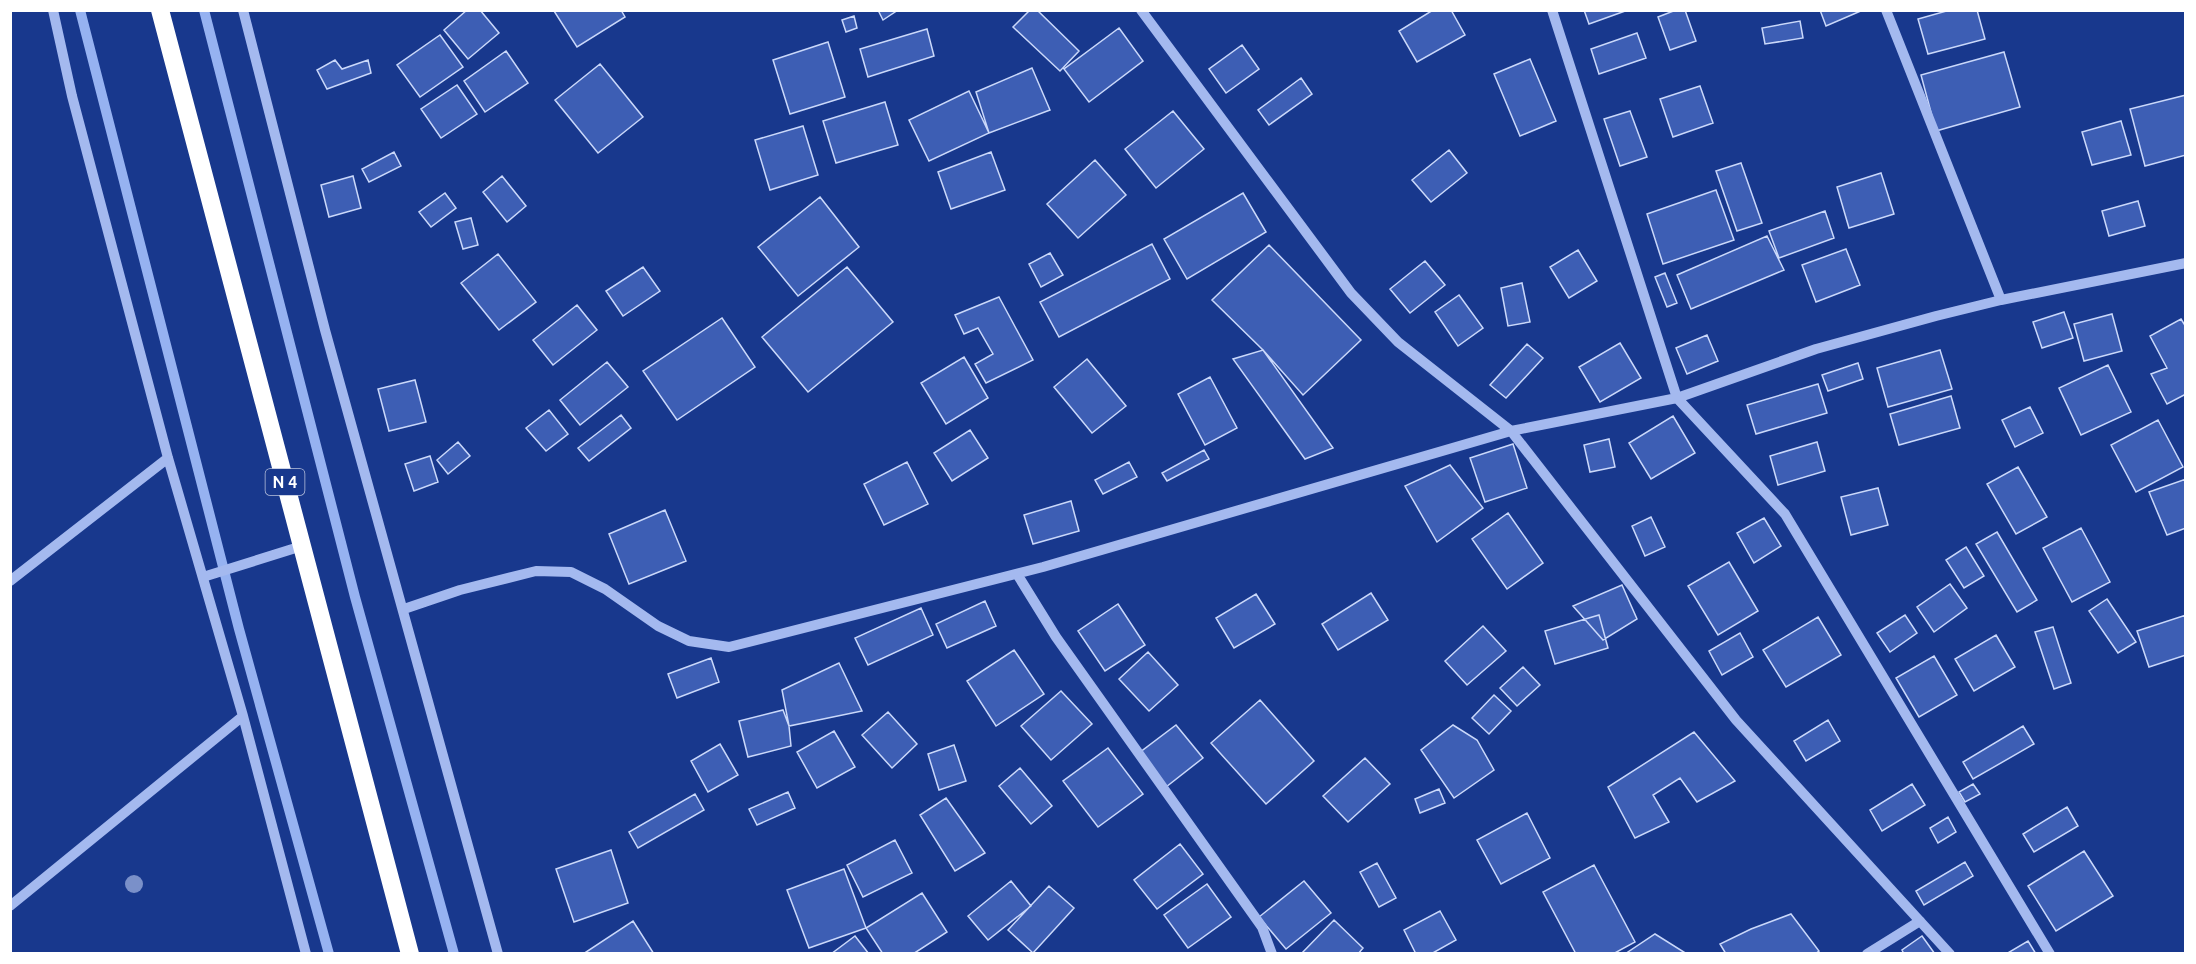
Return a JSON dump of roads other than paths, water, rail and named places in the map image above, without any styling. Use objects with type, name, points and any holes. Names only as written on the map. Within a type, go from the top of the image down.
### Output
[{"type":"highway","name":"N 4","points":[[160,10],[410,954]]},
{"type":"street","points":[[53,10],[72,96],[168,458],[243,716],[306,954]]},
{"type":"street","points":[[243,10],[325,330],[498,954]]},
{"type":"street","points":[[1141,10],[1351,293],[1398,342],[1511,431],[1736,720],[1950,954]]},
{"type":"street","points":[[1552,10],[1677,398],[1785,513],[2049,954]]},
{"type":"street","points":[[1886,10],[2001,300]]},
{"type":"street","points":[[404,609],[460,590],[536,571],[571,572],[605,589],[668,631],[689,640],[729,647],[1017,574],[1511,431],[1677,398],[1816,349],[2001,300],[2186,263]]},
{"type":"street","points":[[10,581],[168,458]]},
{"type":"street","points":[[203,577],[302,546]]},
{"type":"street","points":[[1017,574],[1056,637],[1262,927],[1272,954]]},
{"type":"street","points":[[10,906],[243,716]]},
{"type":"street","points":[[1867,954],[1920,921]]},
{"type":"waterway","points":[[80,10],[239,629],[329,954]]},
{"type":"waterway","points":[[204,10],[355,597],[454,954]]}]
